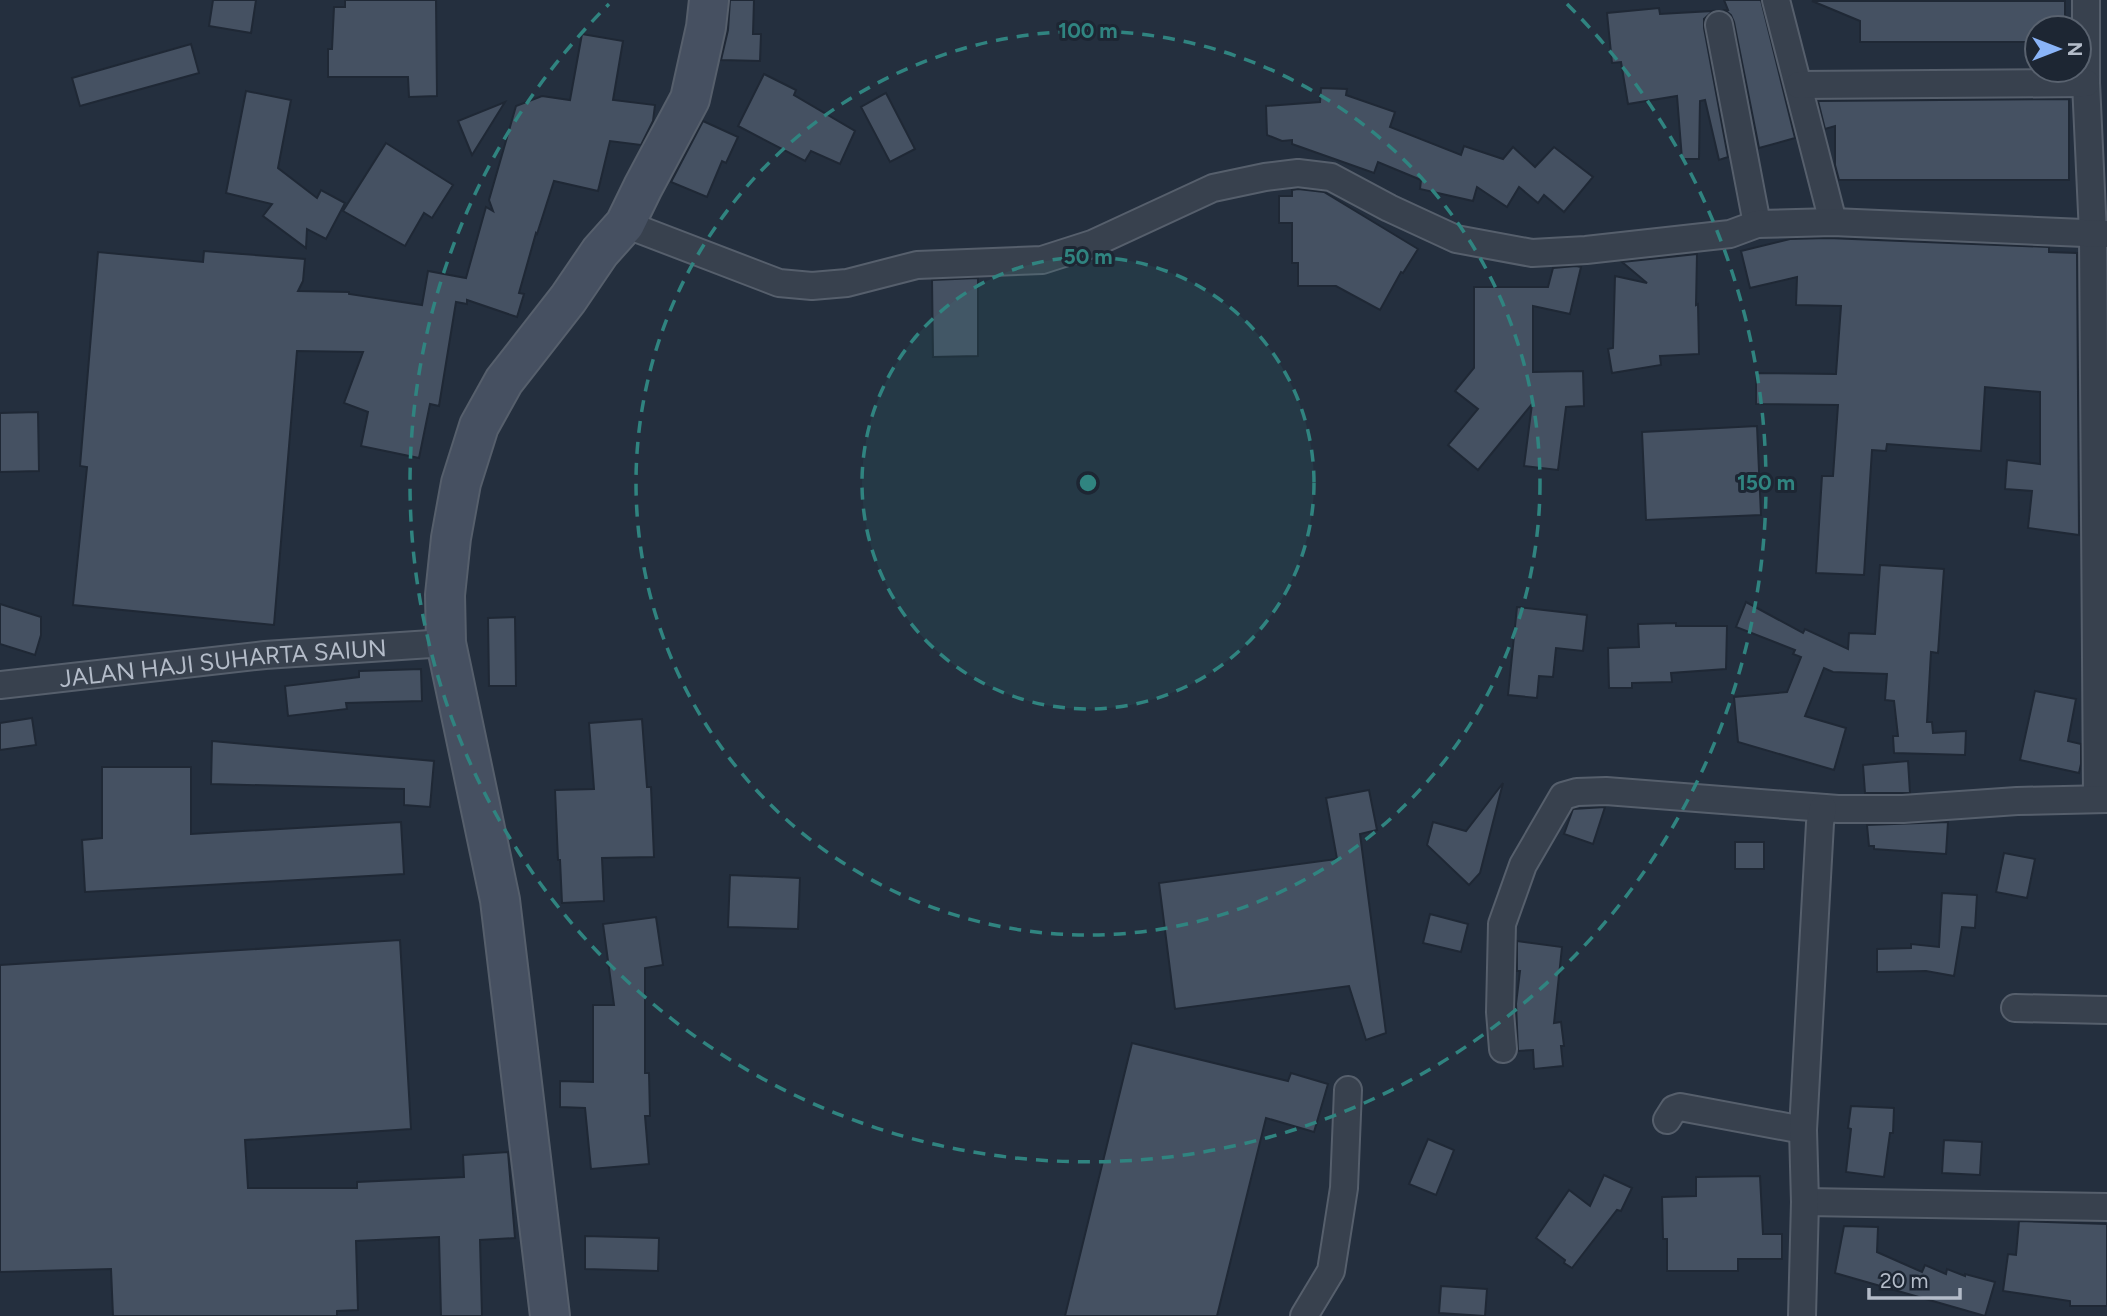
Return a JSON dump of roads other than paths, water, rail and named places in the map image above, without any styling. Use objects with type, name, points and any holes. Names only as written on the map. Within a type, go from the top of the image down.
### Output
[{"type":"street","points":[[550,1316],[500,900],[446,643],[445,595],[451,538],[461,483],[479,426],[504,381],[561,308],[600,252],[625,224],[690,99],[706,27],[709,0]]},
{"type":"street","points":[[1776,0],[1833,222]]},
{"type":"street","points":[[1719,25],[1757,224]]},
{"type":"street","points":[[1799,85],[2023,83]]},
{"type":"street","points":[[1503,1049],[1500,1012],[1502,924],[1523,864],[1563,796],[1577,792],[1606,791],[1823,808],[1903,809],[2017,801],[2102,799],[2100,234],[2086,84]]},
{"type":"street","points":[[625,224],[779,284],[812,286],[847,283],[917,265],[1042,260],[1092,244],[1213,188],[1297,173],[1331,177],[1456,239],[1532,253],[1586,250],[1730,234],[1757,224],[1833,222],[2100,234]]},
{"type":"street","name":"JALAN HAJI SUHARTA SAIUN","points":[[0,685],[265,655],[446,643]]},
{"type":"street","points":[[1802,1316],[1805,1202],[1803,1130],[1823,808]]},
{"type":"street","points":[[2015,1008],[2107,1010]]},
{"type":"street","points":[[1304,1316],[1331,1271],[1344,1188],[1348,1090]]},
{"type":"street","points":[[1667,1120],[1674,1109],[1680,1107],[1803,1130]]},
{"type":"street","points":[[1805,1202],[2107,1207]]}]
